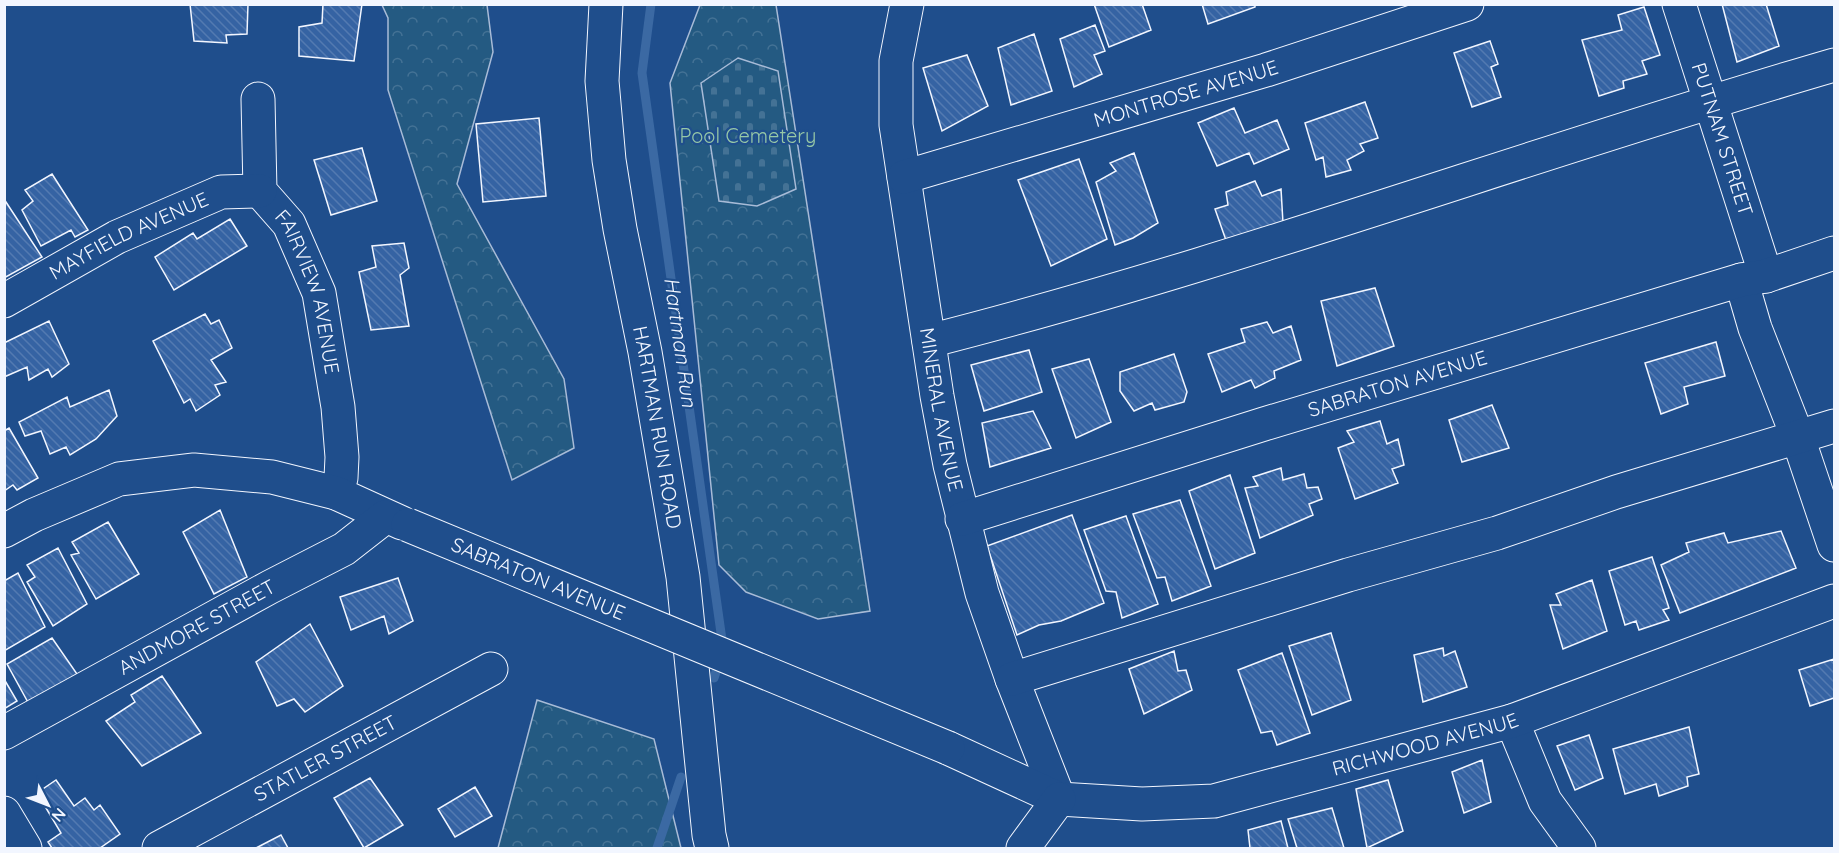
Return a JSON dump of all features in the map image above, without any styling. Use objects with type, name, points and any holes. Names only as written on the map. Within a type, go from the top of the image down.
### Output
[{"type":"street","name":"HARTMAN RUN ROAD","points":[[606,4],[602,81],[609,160],[620,229],[645,352],[683,577],[712,849]]},
{"type":"street","name":"MINERAL AVENUE","points":[[907,4],[896,61],[896,125],[950,465],[982,593],[1012,679],[1059,800]]},
{"type":"street","name":"MONTROSE AVENUE","points":[[904,177],[1266,70],[1467,4]]},
{"type":"street","name":"PUTNAM STREET","points":[[1679,4],[1709,101],[1754,278],[1755,328],[1798,438],[1834,545]]},
{"type":"street","points":[[929,341],[1018,318],[1227,257],[1709,101],[1834,65]]},
{"type":"street","name":"FAIRVIEW AVENUE","points":[[258,99],[260,191],[289,224],[319,293],[338,407],[342,458],[341,478],[336,493]]},
{"type":"street","name":"MAYFIELD AVENUE","points":[[4,301],[117,237],[221,192],[260,191]]},
{"type":"street","name":"SABRATON AVENUE","points":[[962,519],[1264,424],[1834,253]]},
{"type":"street","points":[[1012,679],[1348,575],[1497,533],[1616,492],[1834,426]]},
{"type":"street","name":"SABRATON AVENUE","points":[[4,531],[33,515],[118,479],[183,471],[273,477],[336,493],[397,521],[948,748],[1059,800]]},
{"type":"street","name":"ANDMORE STREET","points":[[4,733],[270,587],[397,521]]},
{"type":"street","name":"RICHWOOD AVENUE","points":[[1059,800],[1142,804],[1214,801],[1512,722],[1834,601]]},
{"type":"street","name":"STATLER STREET","points":[[159,849],[491,669]]},
{"type":"street","points":[[1512,722],[1545,801],[1579,849]]},
{"type":"street","points":[[1023,849],[1059,800]]},
{"type":"street","points":[[4,813],[25,849]]},
{"type":"green space","points":[[382,5],[487,5],[493,52],[457,184],[564,379],[574,448],[512,480],[388,90],[388,18]]},
{"type":"green space","points":[[700,5],[776,5],[870,611],[818,619],[746,592],[719,565],[670,83]]},
{"type":"green space","name":"Pool Cemetery","points":[[738,58],[778,71],[796,189],[757,206],[719,201],[701,83]]},
{"type":"green space","points":[[537,700],[654,739],[681,848],[498,848]]},
{"type":"building","points":[[190,4],[248,4],[247,34],[226,35],[227,43],[194,41]]},
{"type":"building","points":[[323,4],[362,4],[354,61],[299,56],[299,27],[322,23]]},
{"type":"building","points":[[1094,4],[1142,4],[1151,30],[1109,47]]},
{"type":"building","points":[[1202,4],[1255,4],[1255,7],[1208,24]]},
{"type":"building","points":[[1722,4],[1766,4],[1779,46],[1737,62]]},
{"type":"building","points":[[1644,7],[1660,55],[1642,61],[1647,74],[1623,81],[1624,88],[1599,96],[1582,40],[1622,30],[1618,15]]},
{"type":"building","points":[[1095,25],[1105,51],[1094,55],[1102,74],[1074,87],[1060,39]]},
{"type":"building","points":[[1034,34],[1052,91],[1011,105],[998,48]]},
{"type":"building","points":[[1490,41],[1498,64],[1491,67],[1501,97],[1472,107],[1454,53]]},
{"type":"building","points":[[967,55],[988,106],[942,131],[923,68]]},
{"type":"building","points":[[1365,102],[1378,138],[1360,144],[1364,151],[1347,160],[1351,170],[1326,177],[1323,157],[1316,160],[1305,123]]},
{"type":"building","points":[[1234,108],[1245,133],[1277,120],[1289,149],[1254,164],[1249,153],[1217,166],[1198,123]]},
{"type":"building","points":[[539,118],[546,196],[483,202],[476,124]]},
{"type":"building","points":[[362,148],[377,201],[331,215],[314,160]]},
{"type":"building","points":[[1134,153],[1158,223],[1133,238],[1115,245],[1096,182],[1116,171],[1110,163]]},
{"type":"building","points":[[1079,159],[1107,239],[1051,266],[1018,180]]},
{"type":"building","points":[[52,174],[88,230],[75,237],[71,230],[41,246],[22,210],[33,201],[25,190]]},
{"type":"building","points":[[1255,181],[1262,196],[1281,189],[1283,223],[1228,246],[1215,209],[1228,205],[1226,192]]},
{"type":"building","points":[[4,199],[42,257],[4,278]]},
{"type":"building","points":[[230,219],[247,246],[174,290],[155,257],[193,233],[197,239]]},
{"type":"building","points":[[404,243],[409,268],[400,275],[409,326],[371,330],[359,272],[376,267],[372,246]]},
{"type":"building","points":[[1375,288],[1394,346],[1337,366],[1321,301]]},
{"type":"building","points":[[205,314],[211,324],[219,320],[232,348],[211,360],[226,382],[215,385],[220,395],[196,411],[190,399],[184,403],[153,341]]},
{"type":"building","points":[[49,321],[69,364],[52,377],[48,369],[29,380],[27,367],[4,377],[4,343]]},
{"type":"building","points":[[1267,322],[1273,333],[1291,326],[1301,360],[1274,371],[1275,378],[1255,388],[1251,380],[1222,392],[1208,354],[1245,342],[1241,329]]},
{"type":"building","points":[[1716,342],[1725,376],[1684,387],[1688,404],[1661,414],[1645,363]]},
{"type":"building","points":[[1029,350],[1042,392],[984,411],[971,365]]},
{"type":"building","points":[[1174,354],[1187,392],[1184,402],[1155,410],[1152,403],[1134,411],[1120,391],[1120,372]]},
{"type":"building","points":[[1089,359],[1111,422],[1076,438],[1052,369]]},
{"type":"building","points":[[109,390],[117,416],[96,439],[70,455],[66,447],[50,454],[41,431],[25,436],[19,422],[67,397],[70,407]]},
{"type":"building","points":[[1492,405],[1509,448],[1462,462],[1449,420]]},
{"type":"building","points":[[1033,411],[1051,448],[990,467],[982,423]]},
{"type":"building","points":[[1380,421],[1387,444],[1398,439],[1404,465],[1392,469],[1398,483],[1355,499],[1338,448],[1354,442],[1347,431]]},
{"type":"building","points":[[9,428],[38,478],[17,490],[13,485],[4,491],[4,431]]},
{"type":"building","points":[[1281,468],[1283,480],[1304,474],[1307,488],[1318,487],[1322,499],[1309,504],[1313,515],[1260,538],[1245,488],[1258,486],[1253,477]]},
{"type":"building","points":[[1230,475],[1255,553],[1215,569],[1189,491]]},
{"type":"building","points":[[1180,500],[1211,586],[1172,601],[1165,577],[1157,578],[1133,514]]},
{"type":"building","points":[[220,510],[247,577],[214,594],[183,532]]},
{"type":"building","points":[[1072,515],[1104,603],[1061,621],[1039,625],[1017,635],[987,546]]},
{"type":"building","points":[[1126,516],[1158,604],[1122,618],[1116,592],[1106,591],[1084,530]]},
{"type":"building","points":[[108,522],[139,574],[96,599],[71,555],[79,553],[72,542]]},
{"type":"building","points":[[1781,531],[1796,568],[1680,613],[1661,565],[1689,552],[1686,543],[1724,533],[1728,543]]},
{"type":"building","points":[[58,548],[87,604],[53,626],[27,582],[35,577],[27,565]]},
{"type":"building","points":[[1652,557],[1669,608],[1663,610],[1669,620],[1639,630],[1636,621],[1625,625],[1609,571]]},
{"type":"building","points":[[18,573],[45,627],[4,651],[4,581]]},
{"type":"building","points":[[398,578],[413,621],[389,634],[384,616],[351,630],[340,597]]},
{"type":"building","points":[[1592,580],[1607,631],[1563,649],[1550,605],[1561,605],[1556,594]]},
{"type":"building","points":[[310,624],[343,686],[305,712],[294,699],[277,706],[256,662]]},
{"type":"building","points":[[1331,633],[1351,700],[1312,715],[1289,646]]},
{"type":"building","points":[[52,638],[77,674],[30,706],[7,664]]},
{"type":"building","points":[[1443,648],[1444,656],[1455,651],[1467,687],[1423,702],[1414,655]]},
{"type":"building","points":[[1174,651],[1178,671],[1186,670],[1192,690],[1144,714],[1129,669]]},
{"type":"building","points":[[1282,653],[1310,733],[1277,745],[1272,731],[1261,733],[1238,670]]},
{"type":"building","points":[[1834,659],[1834,698],[1810,706],[1799,670]]},
{"type":"building","points":[[162,676],[201,733],[142,766],[106,721],[135,702],[131,695]]},
{"type":"building","points":[[4,679],[17,701],[4,709]]},
{"type":"building","points":[[1689,727],[1699,774],[1687,777],[1688,786],[1659,796],[1656,784],[1625,794],[1613,749]]},
{"type":"building","points":[[1589,735],[1603,778],[1575,790],[1557,746]]},
{"type":"building","points":[[1482,760],[1491,802],[1464,813],[1452,772]]},
{"type":"building","points":[[370,778],[403,825],[364,848],[334,798]]},
{"type":"building","points":[[56,780],[74,806],[85,798],[94,810],[100,805],[120,834],[100,848],[52,848],[48,842],[61,833],[37,793]]},
{"type":"building","points":[[1388,780],[1403,831],[1367,848],[1356,789]]},
{"type":"building","points":[[475,787],[492,816],[455,837],[438,809]]},
{"type":"building","points":[[1332,808],[1344,848],[1297,848],[1288,819]]},
{"type":"building","points":[[1281,821],[1288,848],[1250,848],[1248,830]]},
{"type":"building","points":[[281,835],[288,848],[256,848]]},
{"type":"waterway","name":"Hartman Run","points":[[651,4],[642,73],[723,647]]},
{"type":"waterway","name":"Hartman Run","points":[[714,678],[720,660]]},
{"type":"waterway","name":"Hartman Run","points":[[657,848],[681,777]]}]
